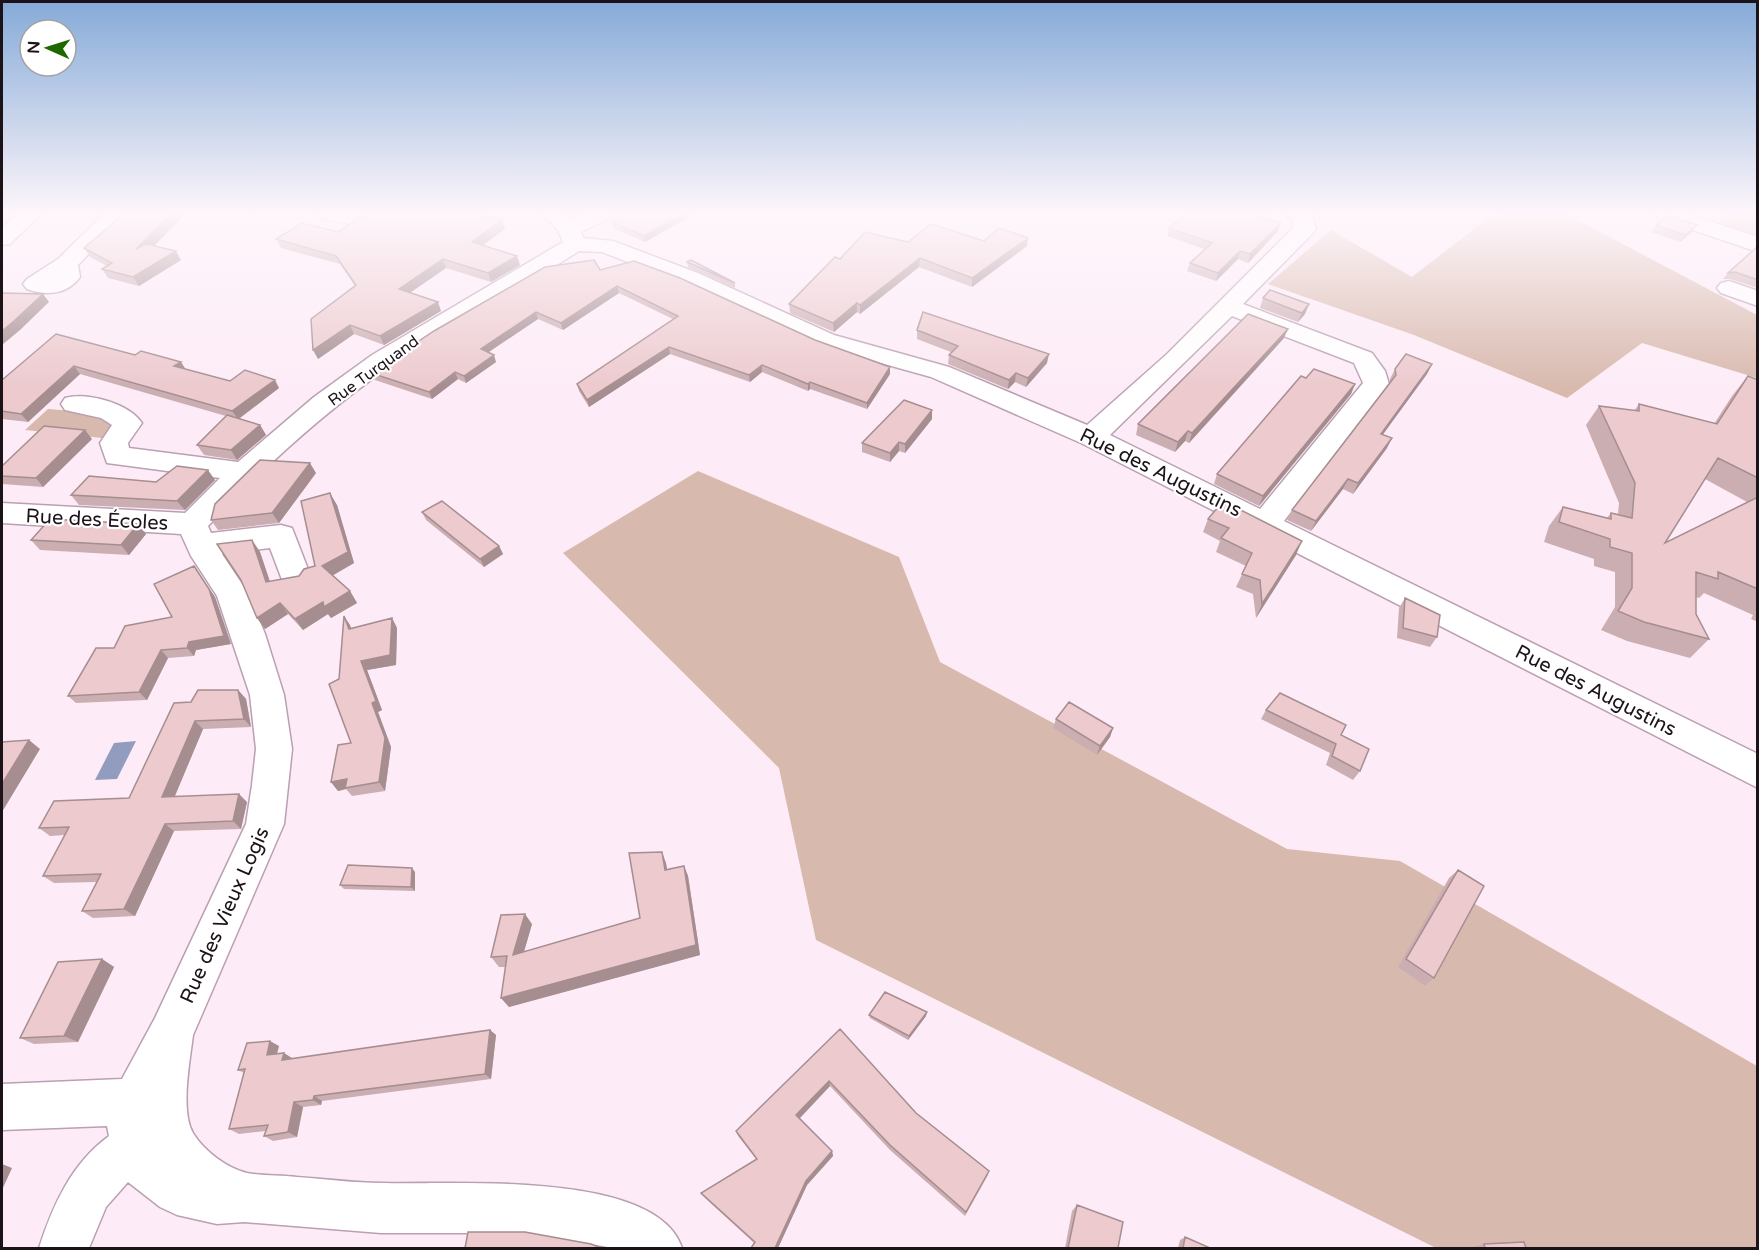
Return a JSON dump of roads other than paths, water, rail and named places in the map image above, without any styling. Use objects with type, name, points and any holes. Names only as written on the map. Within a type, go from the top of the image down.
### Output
[{"type":"street","name":"Rue Turquand","points":[[196,534],[244,472],[293,429],[407,343],[519,271]]},
{"type":"street","name":"Rue des Augustins","points":[[672,271],[825,340],[940,372],[1091,437],[1758,772]]},
{"type":"street","points":[[1091,437],[1229,307],[1263,271]]},
{"type":"street","points":[[1729,288],[1758,299]]},
{"type":"street","points":[[1229,307],[1363,358],[1372,371],[1376,384],[1265,524]]},
{"type":"street","points":[[74,404],[109,411],[128,423],[114,442],[117,456],[244,472]]},
{"type":"street","name":"Rue des Écoles","points":[[2,513],[196,534],[281,536],[295,577]]},
{"type":"street","name":"Rue des Vieux Logis","points":[[145,1114],[143,1084],[171,1034],[265,824],[272,785],[274,749],[267,695],[248,633],[232,593],[196,534]]},
{"type":"street","points":[[2,1107],[145,1114]]},
{"type":"street","points":[[64,1248],[88,1190],[111,1164],[145,1114]]},
{"type":"street","points":[[145,1114],[135,1152],[150,1171],[177,1190],[217,1199],[244,1197],[381,1208],[531,1208],[620,1224],[657,1248]]},
{"type":"water","points":[[136,741],[117,779],[95,780],[114,743]]}]
